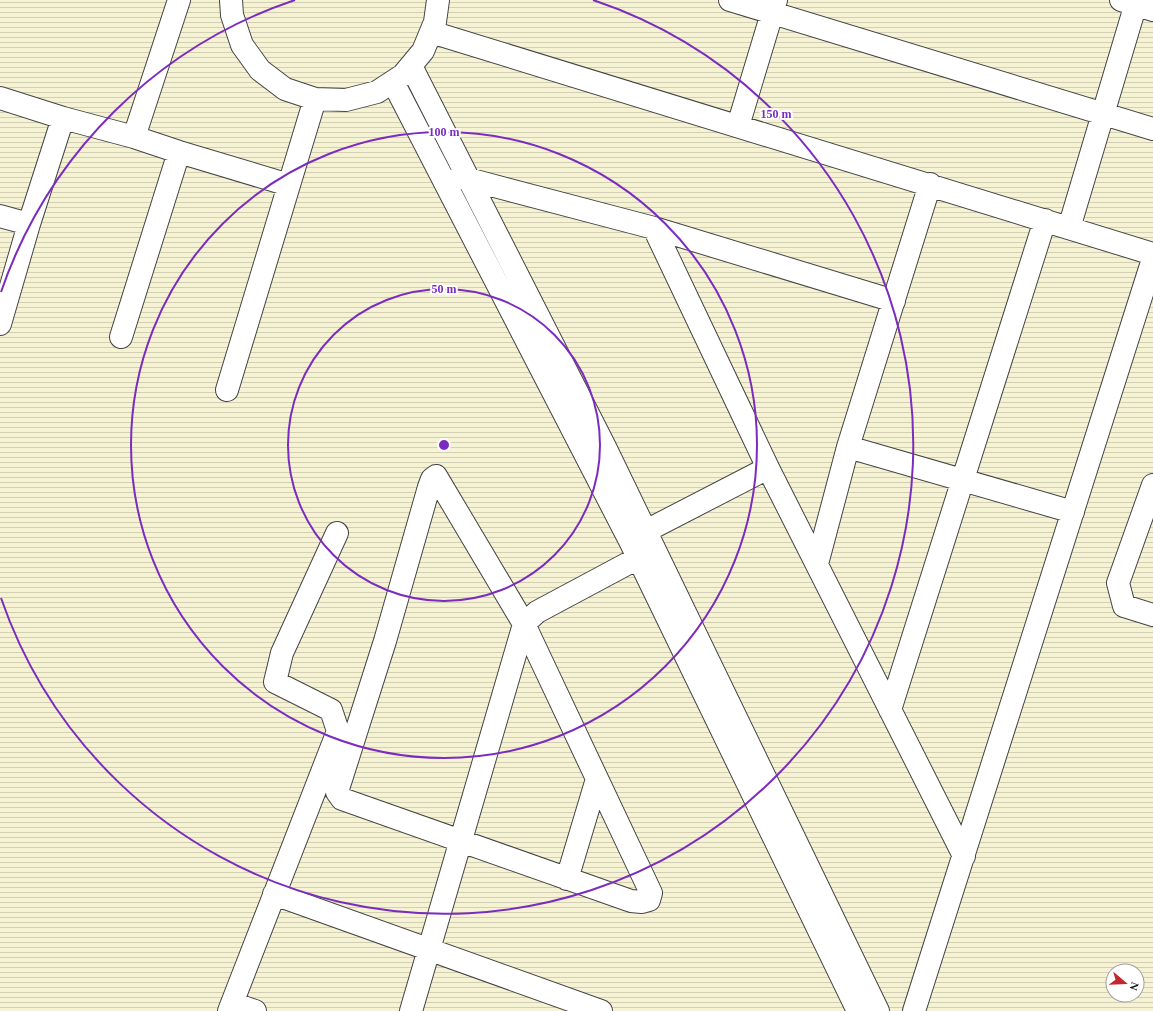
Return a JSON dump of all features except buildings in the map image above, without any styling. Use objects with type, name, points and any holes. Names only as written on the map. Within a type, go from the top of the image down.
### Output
[{"type":"street","points":[[134,137],[180,0]]},
{"type":"street","points":[[231,0],[232,15],[242,45],[260,70],[285,89],[315,99],[346,100],[376,92],[403,75],[423,51],[435,22],[438,0]]},
{"type":"street","points":[[730,0],[774,6],[1102,115],[1153,130]]},
{"type":"street","points":[[1069,228],[1136,4]]},
{"type":"street","points":[[738,126],[774,6]]},
{"type":"street","points":[[431,32],[930,184],[1153,254]]},
{"type":"street","points":[[411,66],[605,448],[638,544],[858,1011]]},
{"type":"street","points":[[393,82],[638,544],[878,1011]]},
{"type":"street","points":[[0,98],[63,118],[134,137],[289,185]]},
{"type":"street","points":[[227,390],[315,99]]},
{"type":"street","points":[[1,315],[63,118]]},
{"type":"street","points":[[122,337],[179,152]]},
{"type":"street","points":[[441,175],[468,179],[654,228],[894,301]]},
{"type":"street","points":[[817,564],[848,447],[930,184]]},
{"type":"street","points":[[0,216],[29,224]]},
{"type":"street","points":[[890,710],[1045,220]]},
{"type":"street","points":[[654,228],[768,468],[964,856]]},
{"type":"street","points":[[914,1011],[1153,259]]},
{"type":"street","points":[[848,447],[1072,512]]},
{"type":"street","points":[[410,1011],[524,624],[537,612],[638,544],[768,468]]},
{"type":"street","points":[[436,476],[524,624],[651,894],[649,900],[642,902],[630,902],[342,799],[337,792],[385,641],[429,487],[432,479],[436,476]]},
{"type":"street","points":[[1153,486],[1118,583],[1124,606],[1153,615]]},
{"type":"street","points":[[255,1011],[230,1007],[338,731],[331,710],[275,682],[282,653],[337,533]]},
{"type":"street","points":[[567,879],[597,779]]},
{"type":"street","points":[[274,894],[601,1011]]},
{"type":"shaded area","points":[[0,0],[1153,0],[1153,1011],[0,1011]]}]
